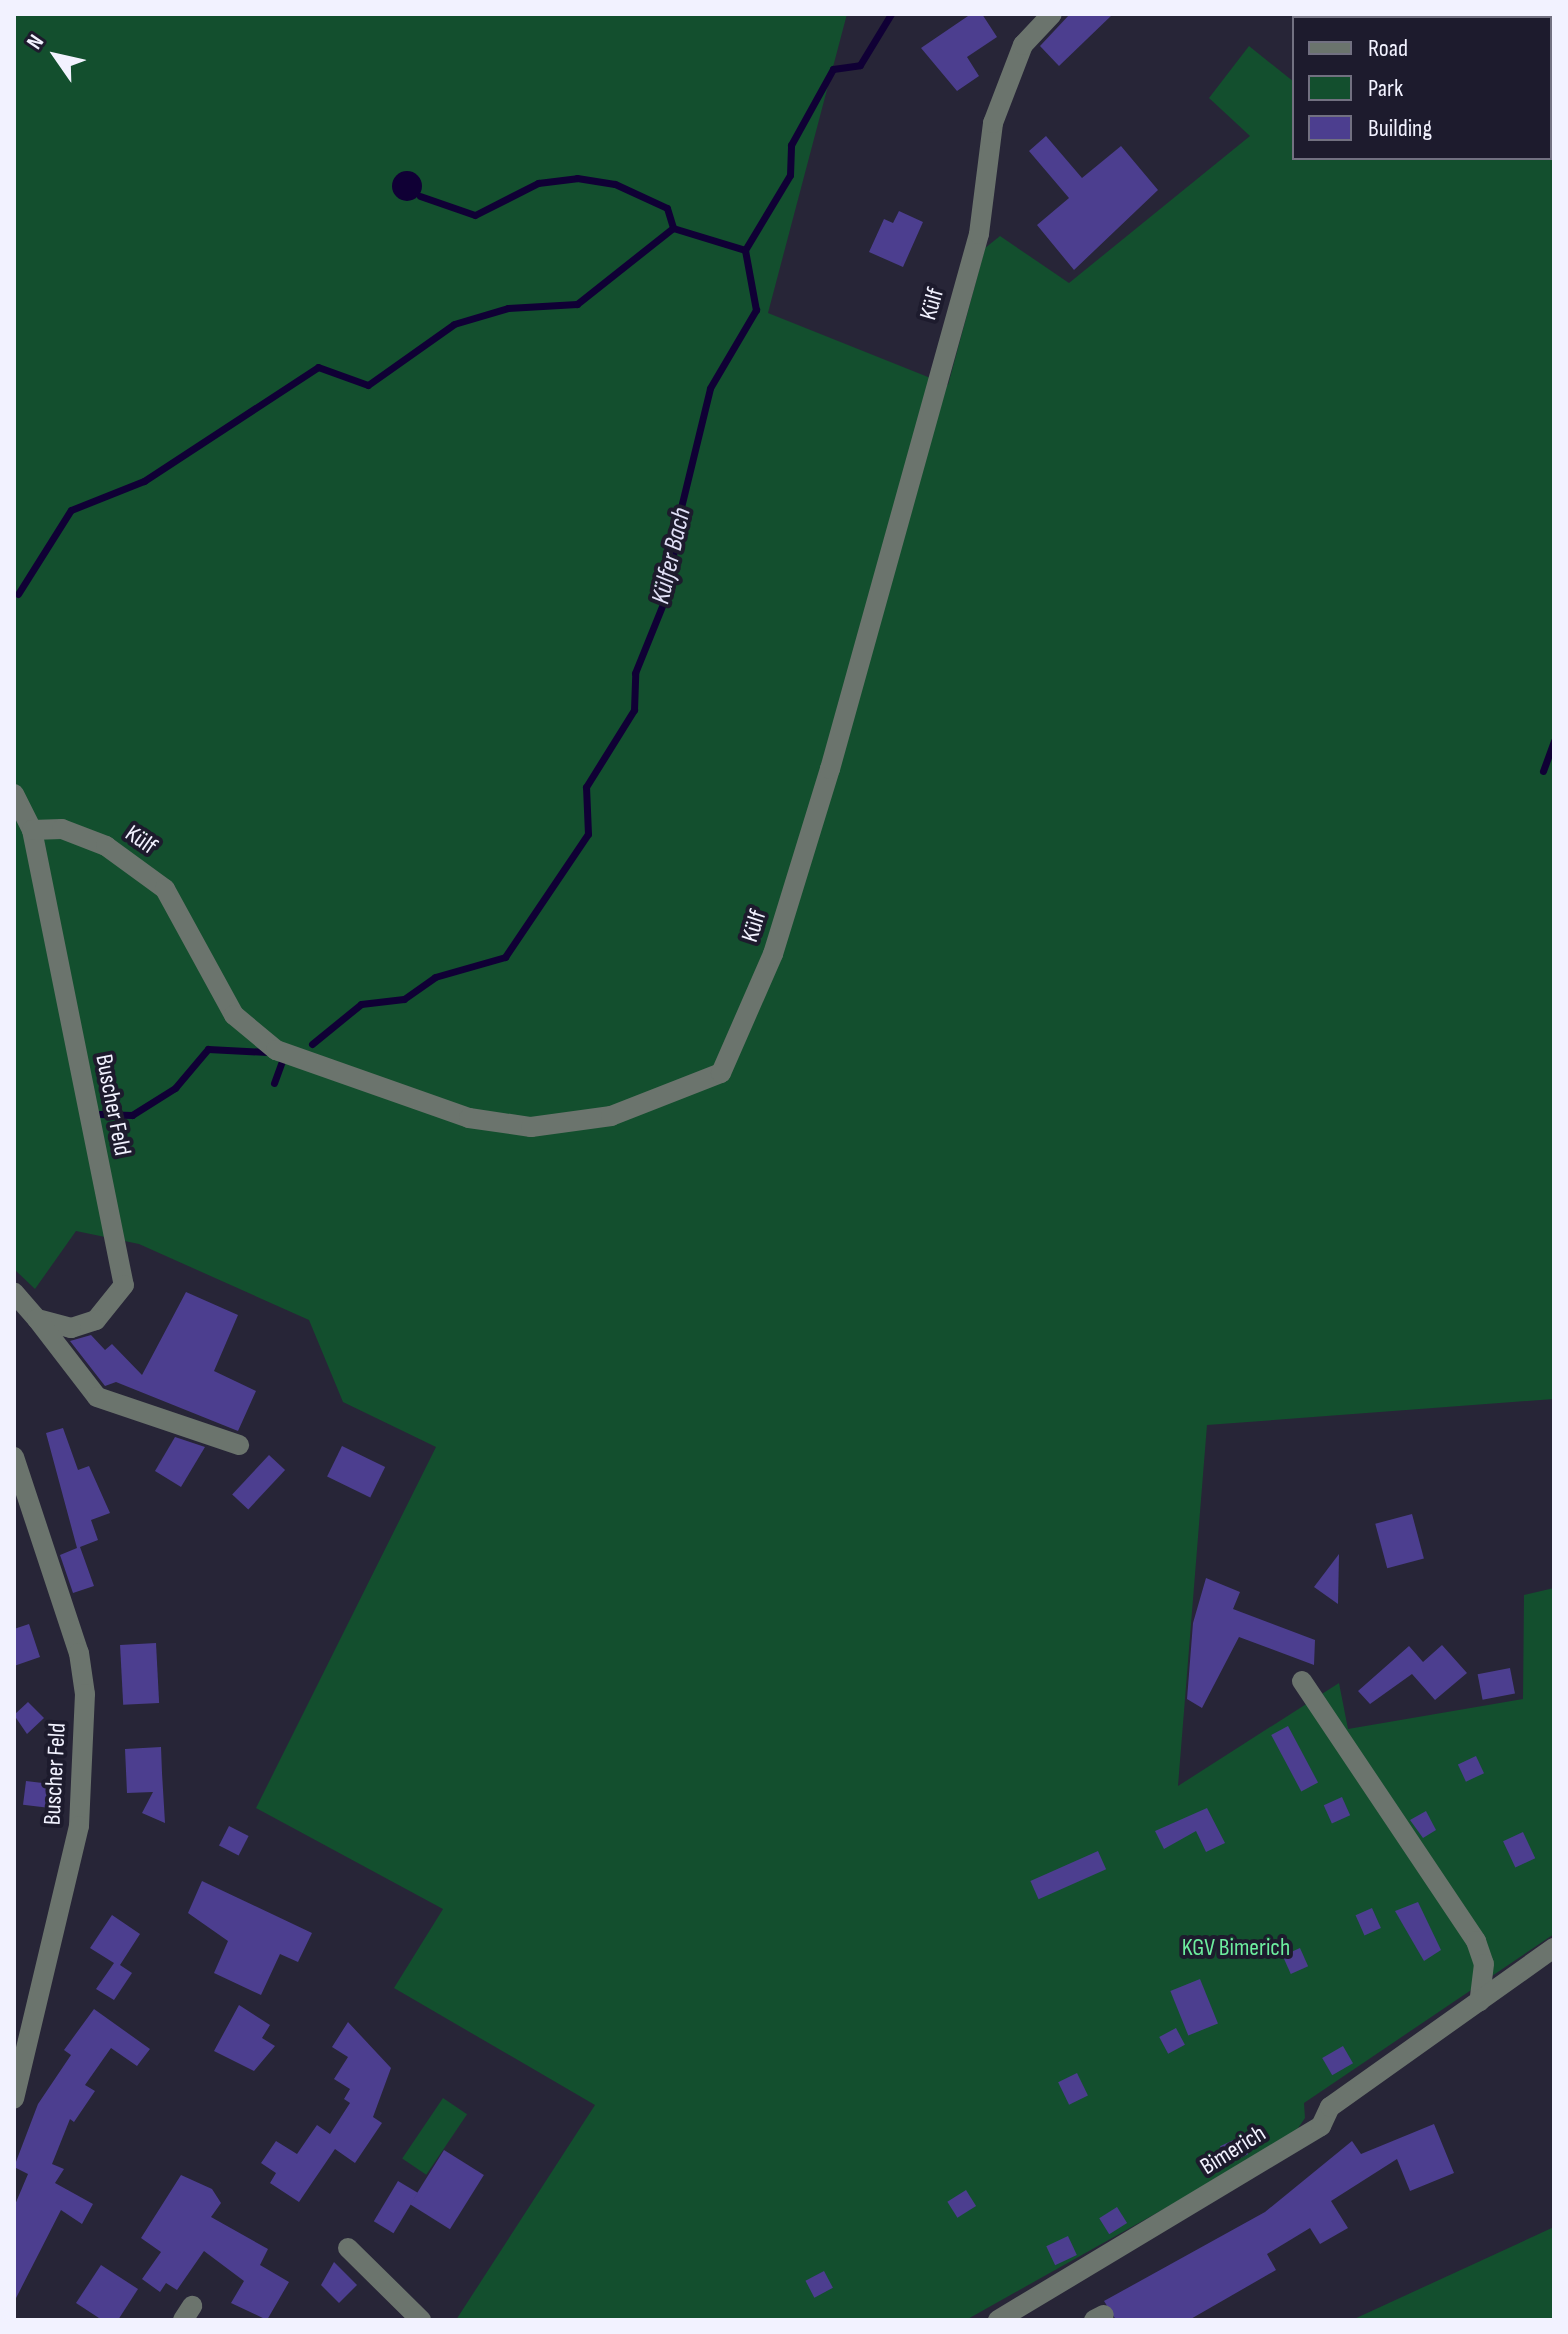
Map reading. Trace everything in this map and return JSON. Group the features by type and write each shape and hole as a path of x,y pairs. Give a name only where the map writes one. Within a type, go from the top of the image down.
{"street":[{"name":"Külf","path":"32,830 62,829 106,846 165,889 234,1015 276,1050 469,1118 531,1127 611,1116 721,1073 757,998 830,769 979,234 993,123 1023,45 1052,14"},
{"path":"14,794 32,830"},
{"name":"Buscher Feld","path":"32,830 124,1285 96,1320 71,1328 37,1319"},
{"path":"14,1293 97,1397 239,1445"},
{"name":"Buscher Feld","path":"14,1457 79,1653 85,1694 79,1826 14,2098"},
{"path":"1302,1681 1476,1941 1484,1964 1479,2002"},
{"name":"Bimerich","path":"998,2320 1321,2126 1330,2107 1554,1948"},
{"path":"348,2248 421,2320"}],"green space":[{"name":"KGV Bimerich","path":"14,14 847,14 768,313 948,385 985,248 1000,236 1069,283 1250,136 1209,98 1249,46 1292,80 1292,160 1552,160 1552,16 1456,16 1554,14 1554,1399 1207,1425 1178,1786 1339,1683 1348,1729 1523,1699 1524,1595 1554,1588 1554,1934 1304,2103 1305,2118 1292,2137 966,2320 456,2320 595,2105 394,1988 443,1909 256,1808 436,1447 343,1402 309,1320 139,1244 76,1231 35,1289 14,1269"},
{"path":"443,2098 467,2114 426,2175 402,2159"},
{"path":"1554,2227 1554,2320 1352,2320"}],"shaded area":[{"path":"407,171 417,176 422,186 417,196 407,201 397,196 392,186 397,176"}],"building":[{"path":"971,14 982,14 997,37 967,57 979,76 957,91 921,48"},
{"path":"1070,14 1113,14 1059,66 1040,46"},
{"path":"1046,136 1082,178 1121,146 1158,190 1074,270 1037,225 1069,198 1029,151"},
{"path":"899,211 923,222 903,267 869,252 884,219 893,223"},
{"path":"186,1292 238,1315 214,1371 256,1391 238,1431 116,1382 105,1386 70,1341 91,1335 105,1350 112,1344 142,1375"},
{"path":"63,1428 78,1470 89,1466 110,1513 91,1520 98,1540 80,1547 94,1586 73,1593 60,1555 77,1548 46,1433"},
{"path":"175,1437 205,1447 181,1487 155,1471"},
{"path":"342,1446 385,1467 370,1498 327,1477"},
{"path":"269,1455 285,1470 248,1509 232,1494"},
{"path":"1412,1514 1424,1558 1387,1568 1375,1524"},
{"path":"1339,1554 1338,1604 1314,1587"},
{"path":"1206,1578 1240,1592 1233,1609 1315,1640 1314,1665 1239,1637 1202,1708 1187,1699 1193,1623"},
{"path":"29,1624 40,1657 14,1666 14,1629"},
{"path":"156,1643 159,1703 123,1705 120,1645"},
{"path":"1442,1645 1467,1673 1435,1700 1412,1674 1370,1704 1358,1691 1409,1646 1423,1662"},
{"path":"1510,1668 1515,1694 1483,1700 1478,1674"},
{"path":"28,1702 44,1718 27,1734 14,1715"},
{"path":"1288,1726 1318,1783 1301,1791 1271,1735"},
{"path":"161,1747 165,1823 142,1813 153,1792 127,1793 125,1749"},
{"path":"1476,1756 1484,1773 1466,1782 1458,1764"},
{"path":"26,1781 49,1784 46,1808 23,1805"},
{"path":"1342,1797 1350,1815 1332,1823 1324,1805"},
{"path":"1207,1808 1225,1843 1206,1852 1196,1831 1164,1849 1155,1831"},
{"path":"1426,1811 1436,1830 1423,1838 1410,1820"},
{"path":"229,1826 249,1836 239,1856 219,1846"},
{"path":"1523,1832 1535,1858 1515,1868 1503,1841"},
{"path":"1098,1851 1106,1869 1039,1899 1030,1881"},
{"path":"202,1881 312,1933 298,1962 280,1954 261,1995 214,1973 228,1941 188,1913"},
{"path":"1418,1902 1441,1950 1424,1961 1395,1911"},
{"path":"1372,1908 1381,1928 1365,1935 1356,1915"},
{"path":"112,1915 140,1934 120,1965 132,1973 114,2000 96,1989 114,1963 90,1948"},
{"path":"1300,1948 1308,1966 1291,1974 1283,1956"},
{"path":"1200,1979 1218,2024 1188,2035 1170,1991"},
{"path":"239,2005 270,2025 262,2038 275,2046 254,2071 214,2051"},
{"path":"94,2009 150,2049 137,2066 111,2048 85,2085 95,2091 74,2122 70,2119 52,2164 64,2169 55,2183 93,2204 82,2224 61,2210 14,2302 14,2207 28,2174 14,2167 38,2104 71,2055 64,2050"},
{"path":"348,2022 391,2068 373,2117 382,2123 355,2163 335,2149 299,2202 270,2183 276,2173 261,2163 276,2141 297,2154 317,2125 330,2134 350,2103 344,2099 350,2089 334,2079 348,2057 332,2047"},
{"path":"1176,2028 1185,2045 1168,2054 1159,2037"},
{"path":"1343,2046 1353,2063 1332,2075 1322,2058"},
{"path":"1077,2073 1088,2095 1069,2105 1058,2082"},
{"path":"1434,2124 1454,2173 1410,2191 1397,2159 1331,2201 1348,2228 1320,2244 1310,2228 1267,2254 1276,2270 1189,2320 1116,2320 1104,2301 1265,2212 1352,2141 1361,2154"},
{"path":"1240,2137 1248,2154 1228,2164 1220,2146"},
{"path":"444,2150 484,2175 450,2229 410,2204"},
{"path":"181,2175 212,2189 221,2203 211,2217 268,2249 260,2265 289,2282 267,2320 231,2303 244,2281 204,2251 177,2290 166,2283 160,2292 142,2279 161,2252 141,2238"},
{"path":"398,2181 418,2193 394,2233 374,2221"},
{"path":"966,2190 976,2206 957,2218 947,2202"},
{"path":"1117,2207 1127,2223 1109,2234 1099,2218"},
{"path":"1068,2236 1077,2255 1055,2265 1046,2246"},
{"path":"334,2262 357,2285 339,2303 321,2285"},
{"path":"101,2265 138,2289 118,2320 102,2320 76,2303"},
{"path":"824,2271 833,2288 814,2298 805,2281"}],"waterway":[{"name":"Külfer Bach","path":"312,1044 361,1004 404,999 435,977 505,957 588,834 586,787 634,710 635,673 671,584 675,532 710,388 756,310 745,250 790,175 791,145 833,69 860,65 891,14"},
{"path":"420,196 475,215 538,183 577,178 615,184 667,208 673,228"},
{"path":"18,594 71,510 144,481 318,367 368,385 454,324 508,308 577,304 673,228 745,250"},
{"path":"1543,771 1554,741"},
{"name":"Külfer Bach","path":"100,1114 132,1115 175,1088 208,1049 268,1052"},
{"name":"Külfer Bach","path":"274,1083 283,1058"}]}
